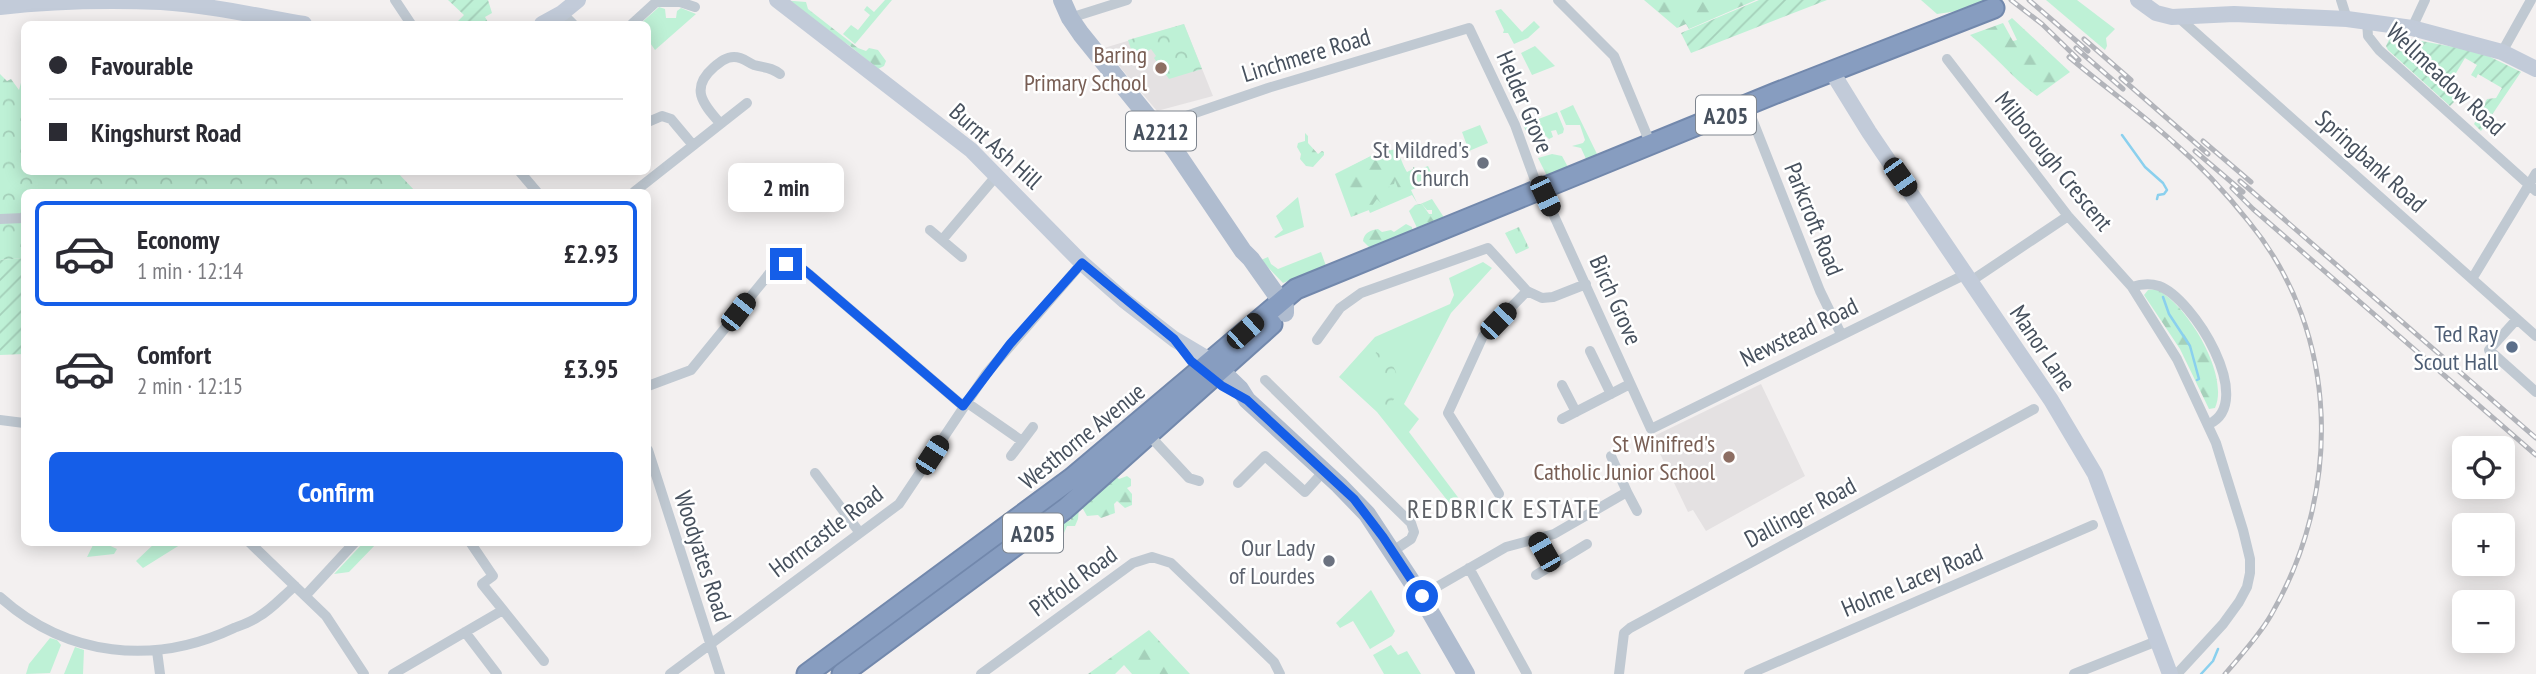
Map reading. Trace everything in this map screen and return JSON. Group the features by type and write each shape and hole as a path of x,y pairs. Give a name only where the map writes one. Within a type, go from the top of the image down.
{"highway":[{"name":"A205","path":"1280,309 1296,289 1542,190 1647,136 1750,113 1832,72 1994,8"},
{"name":"A205","path":"1280,309 1343,271"},
{"name":"Westhorne Avenue","path":"807,674 1072,478 1212,369 1280,309"},
{"name":"Westhorne Avenue","path":"842,674 1065,509 1148,434 1212,369"}],"main road":[{"name":"A2212","path":"1062,0 1070,18 1157,125 1263,276 1280,309"},
{"name":"A2212","path":"1247,255 1280,309"},
{"path":"1263,276 1282,288 1296,289"},
{"name":"Burnt Ash Hill","path":"1212,369 1354,499 1422,596 1466,674"}],"street":[{"path":"0,7 111,0 162,2 287,21"},
{"path":"395,0 409,21"},
{"path":"568,19 578,0"},
{"name":"Burnt Ash Hill","path":"777,0 971,150 1082,263 1212,369"},
{"path":"1070,18 1127,0"},
{"path":"1558,0 1614,56 1647,136"},
{"path":"2138,0 2156,13 2178,17 2234,14 2347,19 2412,28 2501,52 2536,69"},
{"path":"2341,0 2347,19"},
{"path":"2412,28 2426,0"},
{"path":"2501,52 2531,0"},
{"path":"635,21 656,2 680,2 695,7"},
{"name":"Springbank Road","path":"2178,17 2536,336"},
{"name":"Wellmeadow Road","path":"2367,22 2368,36 2379,50 2532,188"},
{"name":"Linchmere Road","path":"1157,125 1268,88 1469,28"},
{"name":"Helder Grove","path":"1469,28 1516,125 1532,167 1531,171 1542,190"},
{"path":"720,123 702,99 700,90 701,82 714,67 727,58 738,57 771,68 780,74"},
{"name":"Milborough Crescent","path":"1947,59 2068,216 2132,288 2177,359 2210,424 2243,530 2250,559 2250,573 2239,602 2223,624 2177,674"},
{"name":"Manor Lane","path":"1832,72 1869,132 2051,400 2095,474 2170,674"},
{"path":"638,189 747,103"},
{"name":"Parkcroft Road","path":"1750,113 1821,292 1841,334"},
{"path":"651,121 662,116 671,119 692,145"},
{"path":"2472,279 2532,188 2536,173"},
{"path":"942,240 997,175"},
{"name":"Birch Grove","path":"1542,190 1651,429"},
{"name":"Newstead Road","path":"1651,429 1841,334 1968,277 2068,216"},
{"path":"0,219 21,218"},
{"path":"930,230 962,257"},
{"path":"1317,340 1340,308 1361,292 1488,248 1527,290 1542,298 1553,297 1586,284"},
{"path":"651,385 691,370 774,269 781,264 790,263 798,265 964,404 1022,441"},
{"name":"Horncastle Road","path":"670,674 899,504 964,404 1010,344 1082,263"},
{"path":"2132,288 2143,284 2158,286 2171,293 2208,337 2221,368 2227,393 2224,410 2218,421 2210,424"},
{"path":"1499,494 1448,413 1483,337 1527,290"},
{"path":"2517,319 2489,350 2536,391"},
{"path":"1590,351 1611,394"},
{"path":"1265,380 1411,523 1414,532 1411,539 1393,551"},
{"path":"1562,419 1630,384"},
{"path":"1562,385 1576,412"},
{"name":"Dallinger Road","path":"1619,674 1624,633 1630,628 2034,409"},
{"path":"0,420 21,423"},
{"path":"1012,456 1033,427"},
{"path":"1148,434 1189,478 1199,481"},
{"path":"1238,483 1265,456 1305,492 1324,471"},
{"path":"1611,456 1637,511"},
{"name":"Woodyates Road","path":"651,460 720,674"},
{"path":"815,472 860,533"},
{"path":"1422,596 1506,547 1554,534 1627,492"},
{"name":"Holme Lacey Road","path":"1749,674 2093,525"},
{"path":"1536,539 1552,565"},
{"path":"1536,575 1587,544"},
{"path":"253,546 306,594 341,635 364,674"},
{"path":"306,594 351,546"},
{"path":"473,546 494,576 482,583 544,661"},
{"name":"Pitfold Road","path":"981,674 1133,563 1152,557 1171,563 1274,662 1280,674"},
{"path":"1469,568 1527,674"},
{"path":"0,597 27,617 70,638 121,651 157,651 199,644 258,617 295,586"},
{"path":"394,674 503,610"},
{"path":"465,632 497,674"},
{"path":"2074,674 2157,642"},
{"path":"157,651 160,674"}],"shaded area":[{"name":"Baring Primary School","path":"1184,24 1213,96 1157,111 1104,48"},
{"name":"St Winifred's Catholic Junior School","path":"1761,384 1805,476 1706,531 1693,510 1688,512 1652,437"}],"green space":[{"path":"448,0 488,0 492,13 485,17 487,21 458,21 464,15"},
{"path":"781,0 806,2 808,9 858,48 866,51 869,48 878,50 886,61 884,66 878,69 850,46"},
{"path":"885,0 892,0 855,44 843,34 851,25 858,30 870,15 864,10 867,6 874,12"},
{"path":"1644,0 1756,0 1689,29 1686,24 1677,28"},
{"path":"1759,0 1827,0 1691,53 1681,33"},
{"path":"1921,0 1988,0 1965,10 1937,14"},
{"path":"2046,0 2077,0 2115,29 2106,38 2105,50"},
{"path":"659,7 665,9 666,18 676,18 677,11 681,8 696,14 655,50 651,44 651,21 643,21"},
{"path":"1501,9 1522,32 1534,21 1540,27 1528,38 1514,44 1508,33 1503,33 1495,11"},
{"path":"2012,18 2070,72 2037,96 1970,35 2003,23 2013,41 2017,40 2008,21"},
{"path":"1184,24 1202,69 1169,79 1151,49 1141,56 1138,52 1133,55 1128,40"},
{"path":"2395,36 2480,52 2521,72 2481,131 2474,124 2487,99 2496,98 2502,88 2478,74 2476,78 2471,75 2477,65 2465,58 2447,88 2460,96 2450,106 2388,50 2386,46 2390,38"},
{"path":"1535,46 1555,66 1532,75 1521,53"},
{"path":"0,74 7,81 11,79 19,90 21,83 21,99 0,102"},
{"path":"21,95 21,175 400,175 413,189 21,189 21,258 0,260 0,97"},
{"path":"1573,105 1598,157 1587,161 1581,148 1572,146 1585,140 1580,125 1566,125 1560,111"},
{"path":"1557,112 1563,133 1558,135 1556,130 1551,131 1553,137 1549,139 1544,134 1529,137 1523,125"},
{"path":"1188,120 1193,130 1184,133 1192,146 1185,149 1182,142 1168,132 1173,124"},
{"path":"1480,125 1488,143 1469,151 1462,132"},
{"path":"1305,133 1308,143 1318,154 1324,152 1313,167 1306,166 1300,159 1301,154 1297,147 1298,143 1305,141"},
{"path":"1395,149 1407,174 1428,166 1435,180 1411,190 1417,203 1412,195 1370,213 1350,167 1371,156"},
{"path":"1390,150 1388,163 1401,162 1407,172 1413,167 1419,170 1420,179 1408,181 1410,185 1407,191 1404,187 1398,188 1395,180 1394,184 1389,185 1390,198 1381,203 1377,199 1369,210 1351,217 1335,174"},
{"path":"1552,154 1562,156 1569,169 1551,177 1547,176 1538,158"},
{"path":"1298,197 1304,227 1274,237 1283,230 1276,216"},
{"path":"1432,199 1445,219 1435,223 1427,214 1432,214 1432,210 1427,210 1422,204 1418,205"},
{"path":"1422,204 1436,224 1419,232 1409,211 1415,205"},
{"path":"1406,224 1412,227 1413,233 1382,245 1377,244 1377,249 1373,251 1363,241 1370,231 1378,229 1382,232 1394,232"},
{"path":"1519,227 1529,248 1516,254 1505,233"},
{"path":"1321,252 1326,266 1283,283 1261,260 1268,257 1271,264 1278,269"},
{"path":"21,258 21,354 0,355 0,260"},
{"path":"1483,262 1492,268 1451,313 1404,404 1419,419 1409,432 1463,504 1455,510 1377,412 1339,377 1375,337 1450,304 1454,295 1449,278"},
{"path":"2156,289 2180,309 2203,342 2216,378 2218,394 2215,408 2209,409 2180,349 2144,295 2148,290"},
{"path":"1376,352 1391,363 1398,378 1396,394 1386,409 1382,404 1390,387 1383,372 1372,365"},
{"path":"1109,476 1119,479 1127,476 1131,479 1131,486 1127,488 1132,494 1132,505 1125,508 1117,501 1114,504 1115,513 1101,518 1098,515 1087,516 1083,509 1079,508 1075,526 1067,526 1064,533 1057,531 1057,526 1071,520 1065,510 1072,504 1079,506 1089,491 1098,489"},
{"path":"92,546 110,546 117,549 114,554 87,557"},
{"path":"152,546 178,546 143,568 136,561"},
{"path":"360,546 374,546 349,572 334,574"},
{"path":"1371,590 1395,631 1392,636 1370,649 1353,621 1340,628 1336,623"},
{"path":"1149,630 1190,674 1132,674 1124,665 1115,674 1088,674"},
{"path":"50,638 61,645 50,673 26,674 29,664"},
{"path":"1391,645 1398,655 1407,651 1421,674 1384,674 1373,655"},
{"path":"75,647 84,650 83,674 64,674"}],"waterway":[{"path":"2122,135 2145,167 2167,190 2158,195 2157,199"},
{"path":"2163,297 2169,314 2190,346 2199,379 2197,380"},
{"path":"2201,674 2213,661 2218,649"}],"railway":[{"path":"2011,0 2042,24 2079,60"},
{"path":"2029,0 2088,51"},
{"path":"2084,39 2131,80"},
{"path":"2076,48 2123,89"},
{"path":"2069,57 2182,150 2249,222 2279,266 2301,314 2315,363 2321,415 2319,467 2310,518 2294,568 2271,615 2225,674"},
{"path":"2121,78 2208,154"},
{"path":"2203,141 2251,182"},
{"path":"2195,151 2243,192"},
{"path":"2240,181 2536,438"},
{"path":"2232,188 2536,455"}],"place":[{"name":"Baring Primary School","path":"1161,68"},
{"name":"St Mildred's Church","path":"1483,163"},
{"name":"Ted Ray Scout Hall","path":"2512,347"},
{"name":"St Winifred's Catholic Junior School","path":"1729,457"},
{"name":"Our Lady of Lourdes","path":"1329,561"}],"district":[{"name":"REDBRICK ESTATE","path":"1504,508"}],"route":[{"path":"786,264 798,265 963,406 1010,344 1082,263 1151,323 1174,339 1191,361 1222,386 1247,400 1354,499 1422,596"}]}
